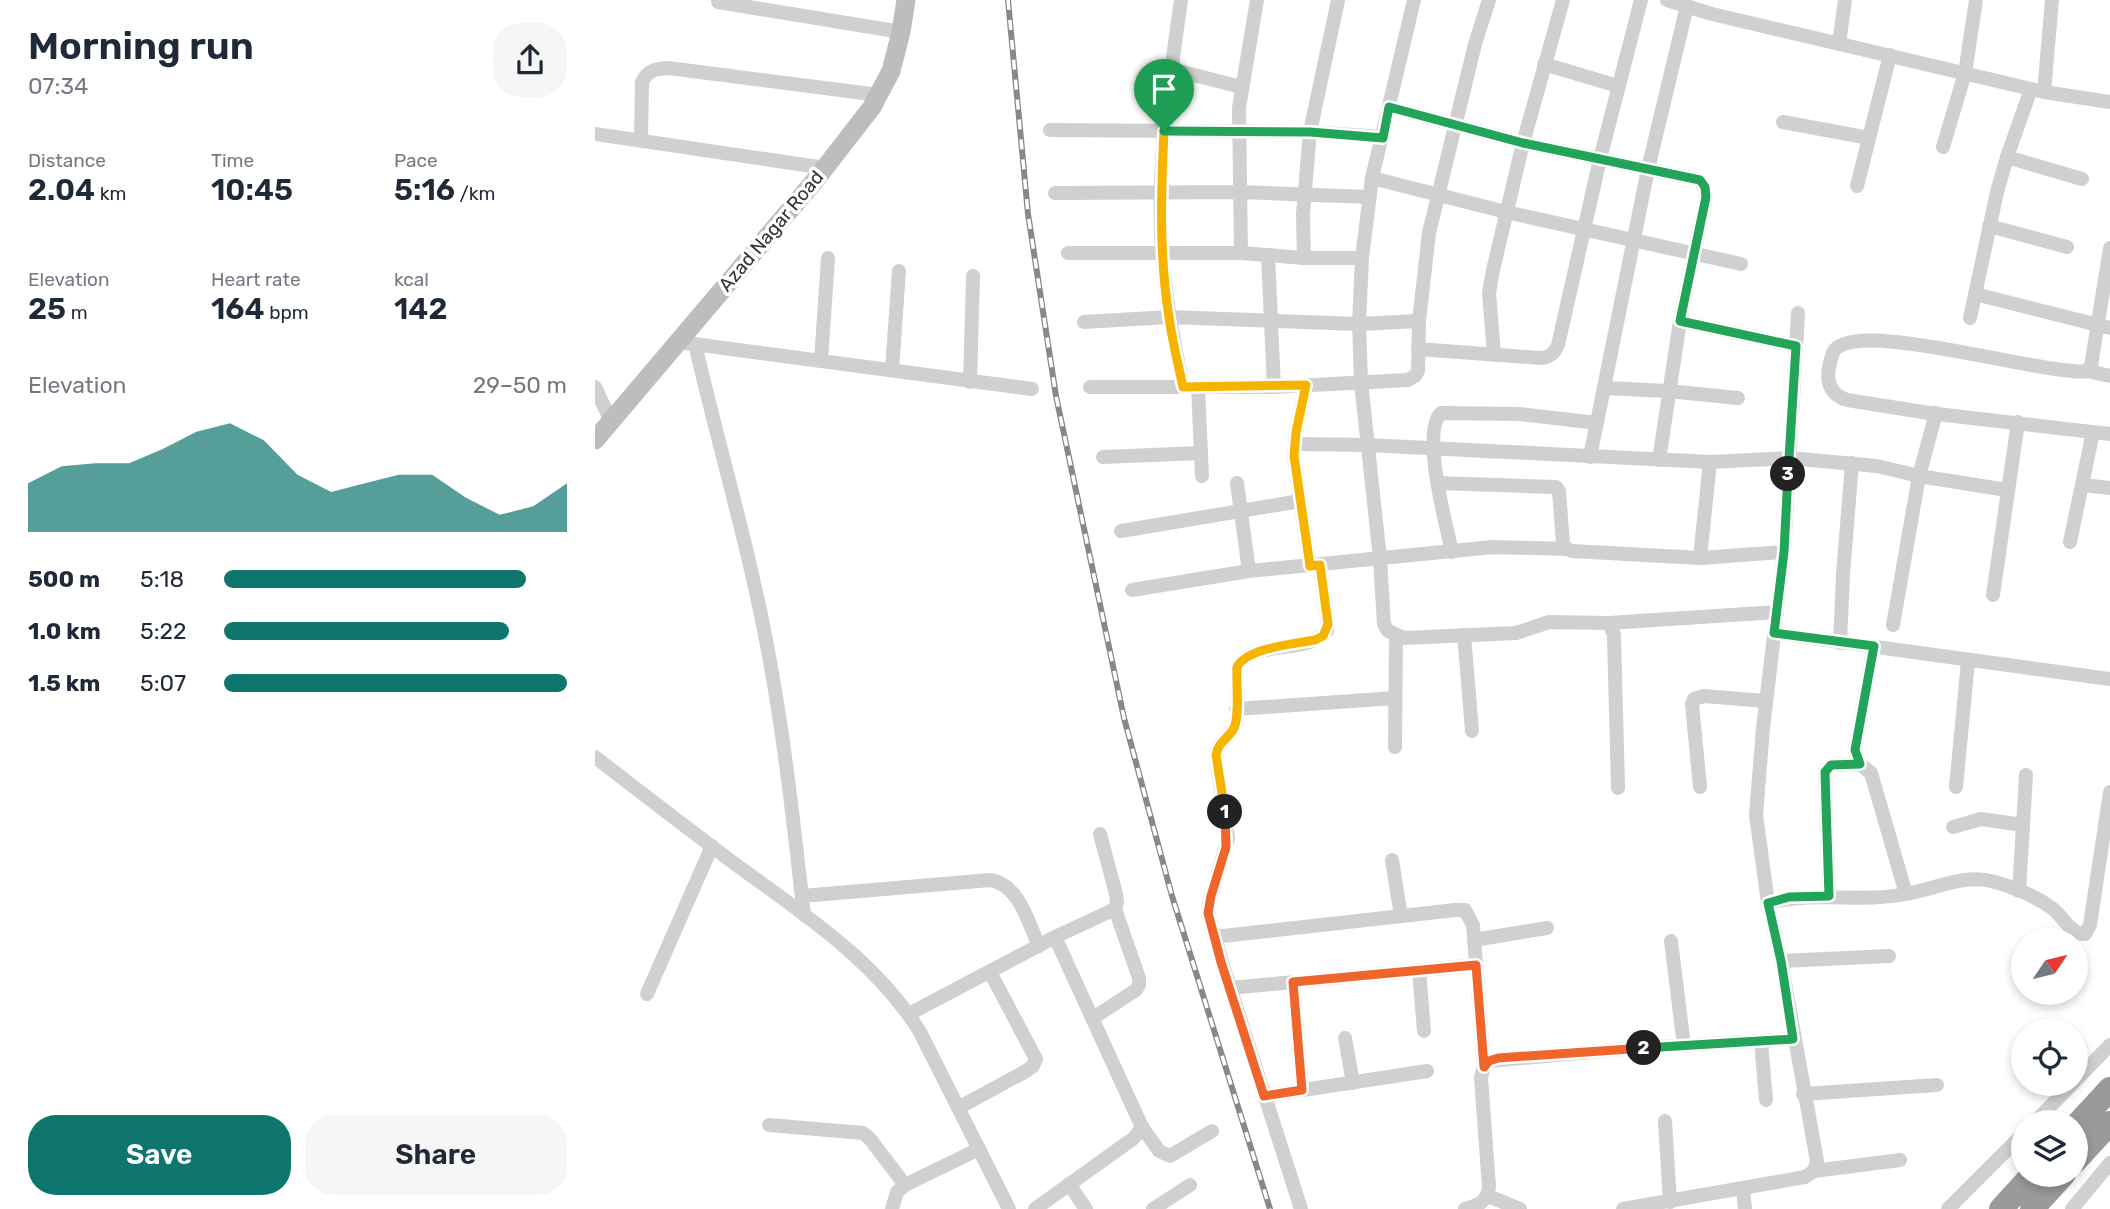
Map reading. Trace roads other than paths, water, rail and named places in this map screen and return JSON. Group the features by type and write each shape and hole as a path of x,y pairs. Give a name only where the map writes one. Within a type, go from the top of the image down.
{"highway":[{"path":"2088,1113 2110,1089"},
{"path":"2088,1147 2110,1123"},
{"path":"2001,1209 2021,1187"},
{"path":"2032,1209 2052,1187"}],"street":[{"name":"Azad Nagar Road","path":"595,440 686,343 872,107 891,71 906,0"},
{"path":"1181,0 1164,131 1162,253 1169,317 1190,387 1202,476"},
{"path":"1241,253 1238,132 1241,87 1257,0"},
{"path":"1304,258 1303,214 1310,132 1338,0"},
{"path":"1414,0 1372,178 1362,258 1359,324 1361,382 1380,559 1384,624 1388,631 1396,636 1516,633 1549,622 1609,623 1777,612"},
{"path":"1090,387 1274,387 1408,380 1415,376 1418,371 1419,321 1427,246 1455,123 1489,0"},
{"path":"1494,355 1489,293 1523,143 1563,0"},
{"path":"1418,348 1541,358 1549,357 1555,352 1641,0"},
{"path":"1839,44 1845,0"},
{"path":"1943,147 1965,73 1976,0"},
{"path":"1970,318 2007,157 2038,91 2052,0"},
{"path":"717,2 901,32"},
{"path":"1590,457 1635,240 1677,2 2038,91 2110,102"},
{"path":"1857,186 1890,55"},
{"path":"1544,65 1618,86"},
{"path":"641,141 642,82 646,74 656,69 668,68 879,95"},
{"path":"1171,69 1241,87"},
{"path":"1389,107 1523,143 1700,180 1705,187 1706,197 1680,321 1659,460"},
{"path":"1783,122 1869,138"},
{"path":"1051,130 1310,132 1383,138"},
{"path":"595,134 825,168"},
{"path":"2007,157 2082,179"},
{"path":"1372,178 1506,212 1741,264"},
{"path":"1055,192 1241,192 1369,197"},
{"path":"1989,226 2067,247"},
{"path":"2087,371 2104,327 2110,248"},
{"path":"1068,253 1241,253 1304,258 1362,258"},
{"path":"1268,255 1274,387"},
{"path":"821,361 828,258"},
{"path":"892,370 899,271"},
{"path":"970,382 973,276"},
{"path":"1975,294 2104,327"},
{"path":"1798,313 1784,552 1766,701 1756,815 1768,903 1817,1161 1814,1171"},
{"path":"1084,322 1169,317 1359,324 1419,321"},
{"path":"1680,321 1796,346"},
{"path":"2110,376 2029,365 1922,344 1857,340 1842,343 1837,347 1827,381 1839,398 1936,413 2110,433"},
{"path":"804,915 791,792 769,656 743,532 686,343 1032,389"},
{"path":"1301,1209 1214,937 1209,904 1228,838 1216,755 1220,743 1234,729 1237,667 1241,660 1255,653 1315,640 1327,631 1328,624 1300,501 1294,456 1306,385"},
{"path":"595,387 611,421"},
{"path":"1604,388 1738,398"},
{"path":"1451,552 1432,449 1434,423 1441,413 1519,414 1597,423"},
{"path":"1893,625 1919,476 1936,413"},
{"path":"1993,596 2018,422"},
{"path":"2070,541 2093,432"},
{"path":"1295,444 1367,444 1710,462 1789,458 1852,463 2007,490"},
{"path":"1103,457 1201,453"},
{"path":"1700,558 1710,462"},
{"path":"1840,643 1852,463"},
{"path":"1237,483 1249,571"},
{"path":"1438,483 1556,487 1559,491 1562,536 1567,549"},
{"path":"2082,485 2110,488"},
{"path":"1121,531 1300,501"},
{"path":"1132,590 1249,571 1511,546 1567,549 1586,553 1700,558 1784,552"},
{"path":"1609,623 1614,635 1618,788"},
{"path":"1774,633 2110,678"},
{"path":"1464,635 1472,731"},
{"path":"1395,747 1396,636"},
{"path":"1874,646 1855,750 1860,764 1871,773 1906,894"},
{"path":"1956,787 1968,661"},
{"path":"1700,787 1692,704 1694,699 1704,696 1766,701"},
{"path":"1236,709 1395,698"},
{"path":"595,757 804,915 889,988 909,1014 1009,1209"},
{"path":"1829,896 1825,772 1831,765 1860,764"},
{"path":"2019,891 2026,775"},
{"path":"1768,903 1789,897 1882,897 1967,879 1992,881 2019,891 2053,909 2074,931 2080,935 2085,934 2090,925 2110,792"},
{"path":"1953,827 1982,819 2023,825"},
{"path":"1094,1018 1136,990 1139,985 1139,978 1115,909 1116,894 1100,834"},
{"path":"647,994 712,846"},
{"path":"1392,860 1401,916"},
{"path":"802,896 999,881 1009,886 1016,897 1039,946"},
{"path":"909,1014 1055,937 1115,909"},
{"path":"1214,937 1455,909 1465,911 1473,925 1484,1067 1481,1077 1489,1187 1482,1203 1465,1209"},
{"path":"1474,940 1546,928"},
{"path":"1055,937 1142,1127 1159,1152 1170,1156 1212,1132"},
{"path":"1671,941 1684,1046"},
{"path":"1781,961 1889,956"},
{"path":"1230,988 1476,965"},
{"path":"1419,970 1424,1031"},
{"path":"958,1108 1026,1071 1033,1066 1036,1059 990,972"},
{"path":"1293,982 1302,1090"},
{"path":"1345,1038 1353,1083"},
{"path":"1484,1067 1489,1061 1498,1058 1793,1039"},
{"path":"1761,1041 1766,1100"},
{"path":"2088,1068 2110,1045"},
{"path":"1264,1096 1427,1072"},
{"path":"1803,1094 1937,1085"},
{"path":"2047,1110 2060,1096"},
{"path":"1665,1121 1670,1202"},
{"path":"769,1125 863,1133 905,1185"},
{"path":"1035,1209 1135,1138 1142,1127"},
{"path":"1948,1209 2011,1146"},
{"path":"892,1209 897,1192 905,1185 979,1149"},
{"path":"1623,1209 1644,1208 1805,1177 1814,1171 1900,1160"},
{"path":"2072,1209 2110,1163"},
{"path":"1069,1184 1086,1209"},
{"path":"1153,1209 1190,1185"},
{"path":"1743,1189 1745,1209"},
{"path":"1487,1196 1520,1209"}],"railway":[{"path":"1008,0 1028,214 1056,396 1124,718 1172,896 1270,1209"}]}
